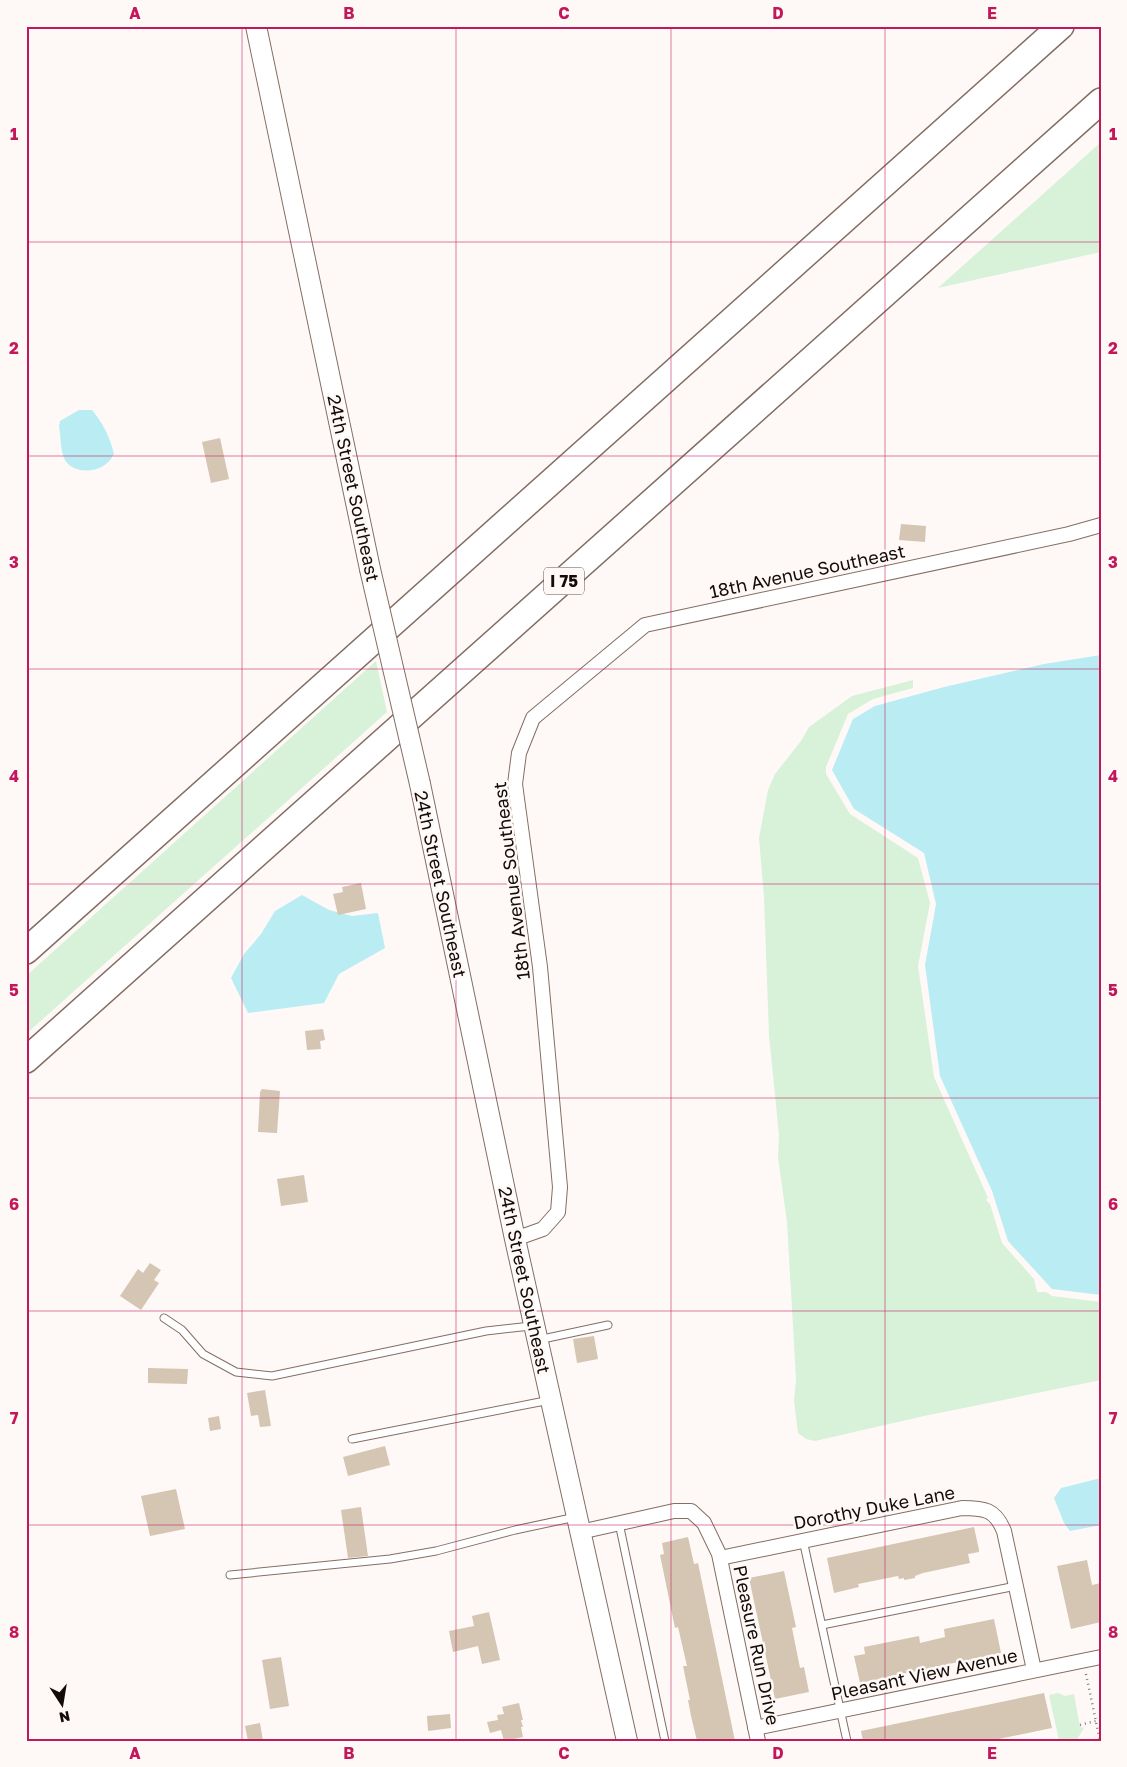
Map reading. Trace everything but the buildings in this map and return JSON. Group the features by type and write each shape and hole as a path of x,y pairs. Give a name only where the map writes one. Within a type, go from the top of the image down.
{"highway":[{"path":"26,951 1061,26"},
{"name":"I 75","path":"26,1060 1101,101"}],"street":[{"name":"24th Street Southeast","path":"256,26 370,569 420,784 515,1239 627,1741"},
{"name":"18th Avenue Southeast","path":"515,1239 543,1230 558,1212 560,1187 540,967 515,784 519,753 533,718 645,625 1101,526"},
{"name":"Dorothy Duke Lane","path":"720,1558 962,1508 985,1509 993,1513 1004,1531 1034,1670"},
{"name":"Pleasure Run Drive","path":"578,1525 619,1523 674,1510 691,1511 704,1523 720,1558 757,1735"},
{"name":"Pleasant View Avenue","path":"757,1735 841,1710 1101,1657"}],"lane":[{"path":"164,1318 182,1330 204,1354 236,1372 272,1376 486,1331 536,1333 608,1325"},
{"path":"352,1439 551,1400"},
{"path":"619,1523 665,1741"},
{"path":"230,1576 390,1559 436,1551 515,1530 578,1525"},
{"path":"804,1540 847,1741"},
{"path":"822,1625 1016,1586"}],"path":[{"path":"1083,1660 1100,1741"},
{"path":"1080,1725 1096,1722"}],"green space":[{"path":"1101,142 1101,252 938,288"},
{"path":"376,661 387,712 26,1034 26,976"},
{"path":"913,680 913,688 873,699 848,714 826,767 826,774 850,814 918,858 930,903 918,966 934,1077 988,1198 986,1200 990,1204 1002,1243 1034,1279 1037,1292 1046,1292 1052,1296 1101,1302 1101,1380 924,1416 815,1441 806,1439 798,1433 794,1401 796,1379 787,1222 778,1157 779,1135 769,1035 764,897 759,838 768,790 775,774 801,741 809,727 852,696"},
{"path":"1058,1693 1065,1696 1074,1694 1080,1727 1084,1728 1076,1741 1059,1741 1049,1695"}],"water":[{"path":"79,410 92,410 100,420 106,430 114,454 108,462 97,469 79,470 69,465 63,456 60,421"},
{"path":"1101,655 1101,1295 1052,1289 1008,1241 992,1191 940,1076 925,965 936,904 924,853 854,809 832,770 853,719 875,706 944,687 1044,664"},
{"path":"302,895 329,910 352,916 378,913 385,948 339,974 324,1003 248,1013 231,978 244,954 261,934 275,911"},
{"path":"1101,1478 1101,1525 1070,1531 1064,1523 1054,1498 1061,1488"}]}
